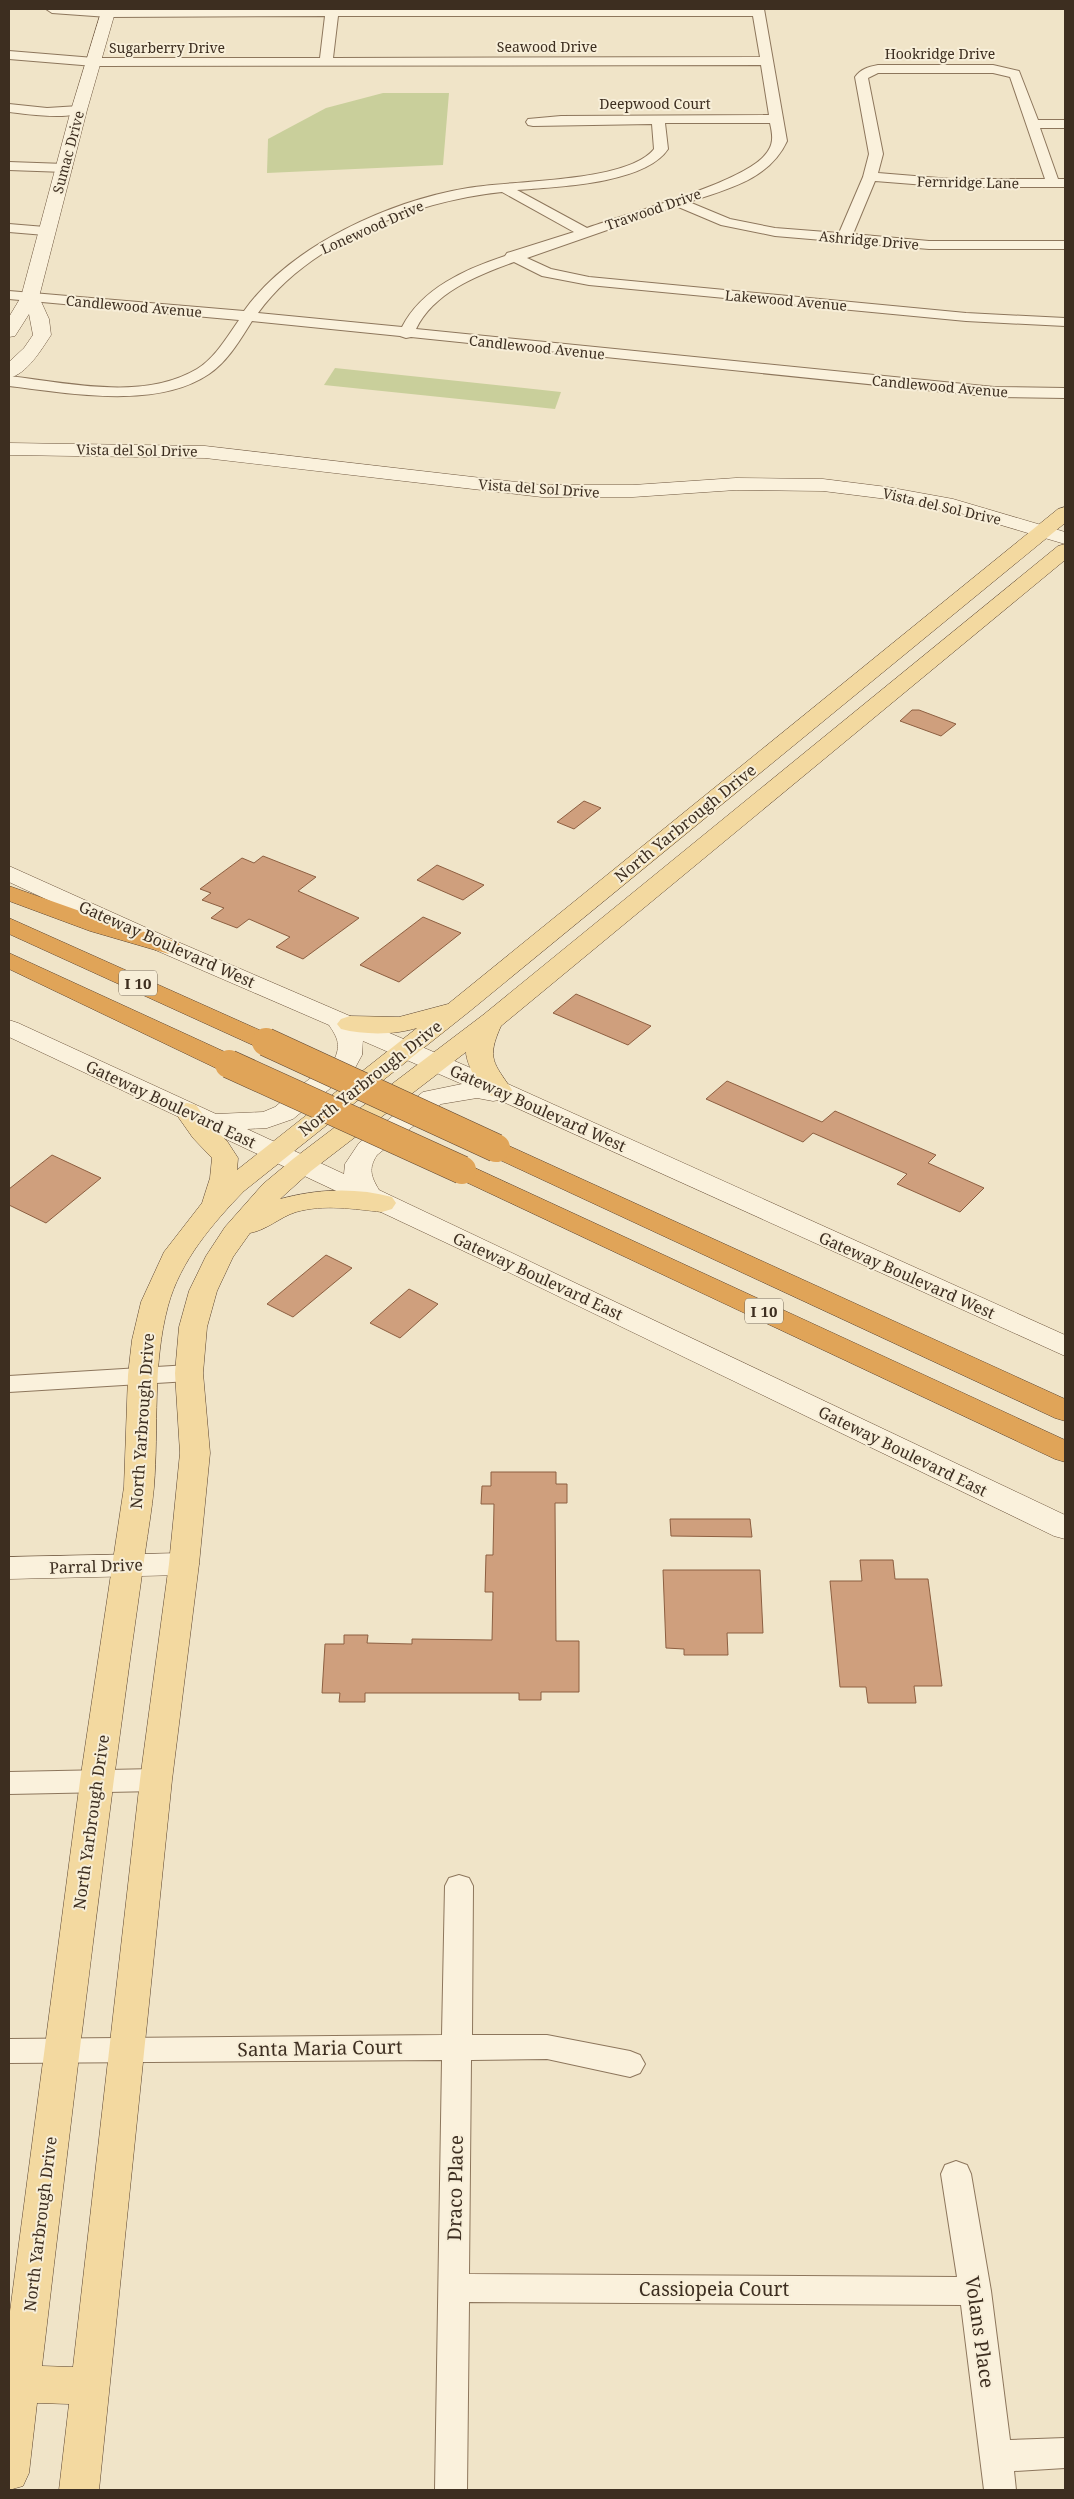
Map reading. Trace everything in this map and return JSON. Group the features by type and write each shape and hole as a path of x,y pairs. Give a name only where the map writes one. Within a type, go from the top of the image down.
{"highway":[{"path":"9,893 99,926 169,947"},
{"name":"I 10","path":"9,925 1065,1412"},
{"name":"I 10","path":"9,960 1065,1452"}],"main road":[{"name":"Sumac Drive","path":"9,332 30,297 45,231 65,168 79,110 109,11"},
{"path":"9,372 30,352 42,335 40,319 30,297"},
{"name":"Vista del Sol Drive","path":"9,449 206,452 412,475 500,488 551,492 625,492 736,484 823,485 928,500 984,513 1065,538"},
{"name":"North Yarbrough Drive","path":"9,2474 96,1781 139,1487 142,1376 146,1340 155,1302 178,1252 214,1207 276,1152 461,1006 1065,512"},
{"name":"North Yarbrough Drive","path":"79,2490 156,1780 184,1564 194,1453 189,1373 193,1327 203,1291 220,1256 235,1234 273,1190 302,1165 490,1020 1065,550"},
{"path":"733,784 766,796"},
{"name":"Gateway Boulevard West","path":"9,873 169,947 407,1049 1065,1346"},
{"path":"214,1207 223,1178 225,1158 218,1147 202,1132 199,1116 267,1120 284,1112 346,1062 352,1052 352,1040 343,1021 401,1025 461,1006"},
{"path":"490,1020 478,1047 478,1055 483,1070 504,1093"},
{"name":"Gateway Boulevard East","path":"9,1028 276,1152 1065,1528"},
{"path":"375,1199 357,1174 358,1164 368,1149 432,1098 450,1092 477,1090 504,1093"},
{"path":"235,1234 284,1207 307,1201 375,1199"},
{"name":"Parral Drive","path":"9,1568 184,1564"},
{"path":"21,2384 91,2386"}],"street":[{"path":"52,9 332,13 759,10"},
{"name":"Trawood Drive","path":"406,334 413,320 437,294 477,270 512,256 678,202 752,174 768,162 775,154 780,141 759,10"},
{"path":"326,62 332,13"},
{"name":"Sugarberry Drive","path":"9,55 94,62 326,62"},
{"name":"Seawood Drive","path":"326,62 767,61"},
{"name":"Hookridge Drive","path":"844,238 870,177 876,154 861,77 868,71 878,69 993,69 1016,75 1033,124 1059,183"},
{"path":"9,108 47,112 79,110"},
{"name":"Deepwood Court","path":"533,122 561,120 777,120"},
{"name":"Lonewood Drive","path":"9,381 108,390 162,386 201,372 213,364 248,316 280,278 320,249 346,235 430,201 478,190 584,181 651,160 661,149 658,120"},
{"path":"1033,124 1065,124"},
{"path":"9,166 65,168"},
{"name":"Fernridge Lane","path":"870,177 951,183 1059,183"},
{"path":"506,187 510,192 586,232"},
{"name":"Ashridge Drive","path":"678,202 706,215 742,227 929,245 1065,246"},
{"path":"9,228 45,231"},
{"name":"Lakewood Avenue","path":"512,256 547,273 589,281 966,317 1065,322"},
{"name":"Candlewood Avenue","path":"9,295 248,316 406,334 994,392 1065,393"},
{"path":"9,1384 189,1373"},
{"path":"9,1783 156,1780"},
{"name":"Draco Place","path":"451,2490 459,1886"},
{"name":"Santa Maria Court","path":"9,2052 61,2050 546,2047 630,2064"},
{"name":"Volans Place","path":"956,2174 975,2291 1000,2490"},
{"name":"Cassiopeia Court","path":"454,2288 975,2291"},
{"path":"995,2456 1065,2453"}],"green space":[{"path":"383,93 449,93 443,165 267,173 268,139 326,108"},
{"path":"335,368 561,392 555,409 324,385"}],"building":[{"path":"912,710 919,710 956,724 941,736 900,721"},
{"path":"584,801 601,808 574,829 557,822"},
{"path":"263,856 316,877 298,891 359,918 303,959 276,947 290,937 249,919 237,928 211,918 224,908 202,900 211,893 200,889 242,858 254,863"},
{"path":"437,865 484,885 463,900 417,880"},
{"path":"423,917 461,933 399,982 360,965"},
{"path":"576,994 651,1026 628,1045 553,1013"},
{"path":"727,1081 822,1122 835,1111 936,1155 928,1163 984,1188 960,1212 897,1184 907,1174 813,1133 803,1142 706,1099"},
{"path":"52,1155 101,1178 46,1223 9,1205 9,1189"},
{"path":"326,1255 352,1268 293,1317 267,1304"},
{"path":"409,1289 438,1304 400,1338 370,1323"},
{"path":"491,1472 556,1472 556,1484 567,1484 567,1503 555,1503 556,1641 579,1641 579,1692 541,1692 541,1700 519,1700 519,1693 365,1693 365,1702 339,1702 340,1693 322,1693 325,1644 344,1644 344,1635 368,1635 367,1643 412,1644 412,1639 492,1640 493,1592 485,1592 486,1555 493,1555 494,1504 481,1504 482,1486 491,1486"},
{"path":"670,1519 750,1519 752,1537 671,1536"},
{"path":"860,1560 893,1560 895,1579 928,1579 942,1686 914,1686 916,1703 868,1703 866,1687 840,1687 830,1581 862,1581"},
{"path":"663,1570 760,1570 763,1633 727,1633 728,1655 684,1655 684,1649 666,1648"}]}
